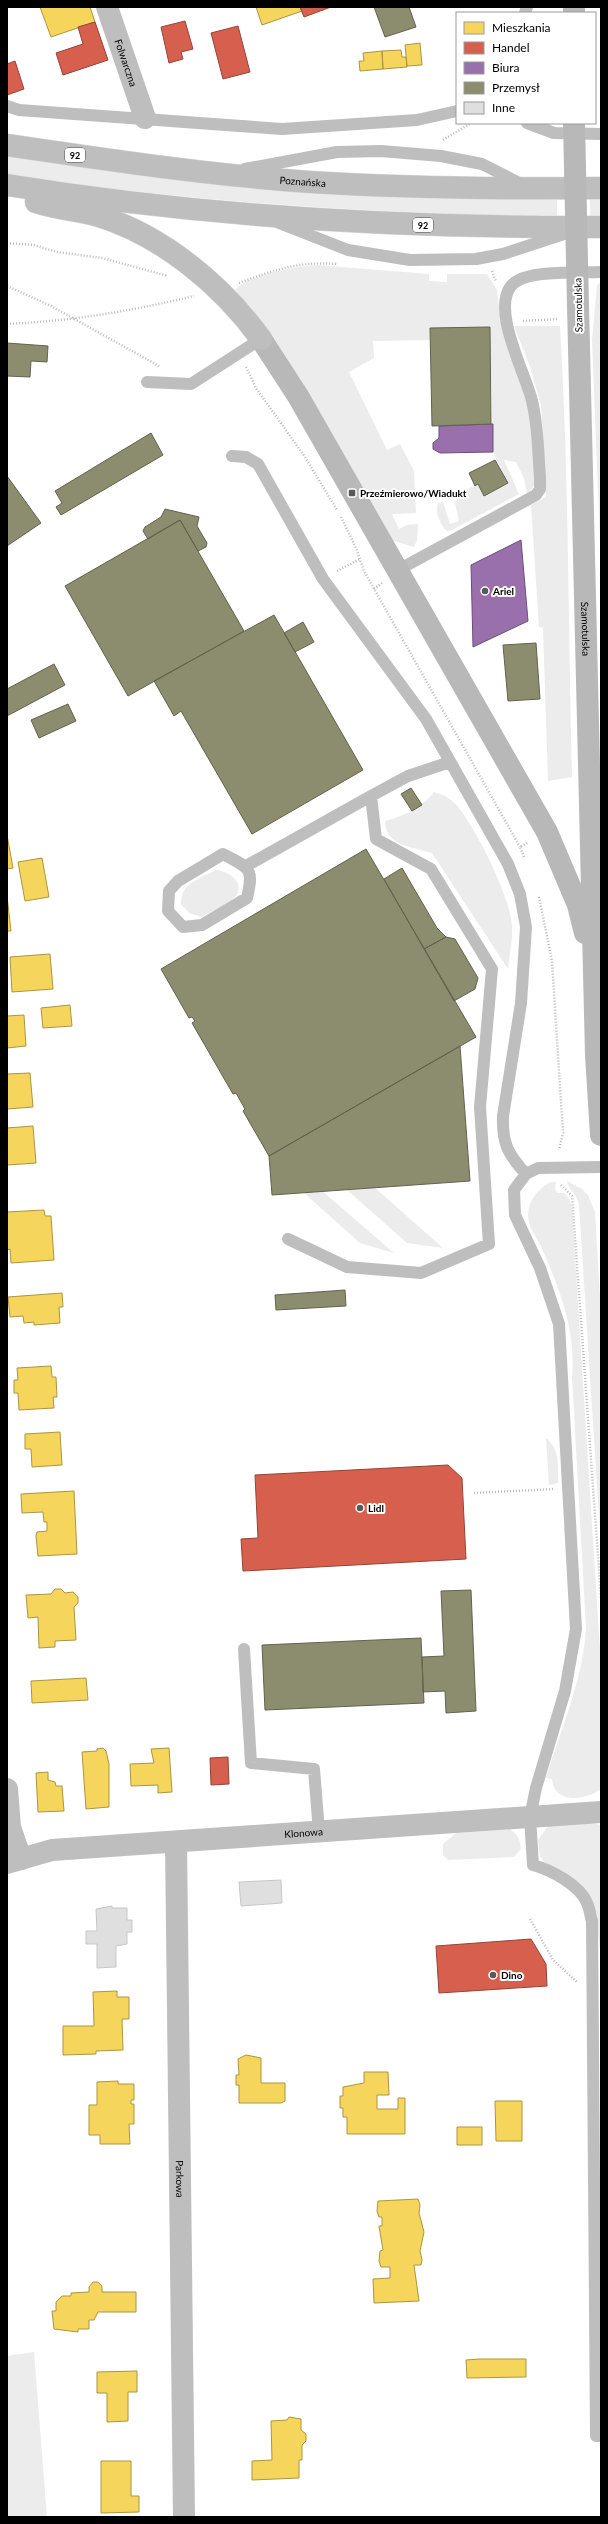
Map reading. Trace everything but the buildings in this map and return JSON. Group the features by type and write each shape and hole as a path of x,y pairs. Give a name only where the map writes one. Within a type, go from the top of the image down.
{"main road":[{"name":"Folwarczna","path":"107,7 145,118"},
{"name":"Poznańska","path":"7,145 215,173 382,185 601,188"},
{"name":"92","path":"7,185 148,205 257,216 433,226 595,227"},
{"path":"7,192 47,206 99,217 127,228 172,253 219,290 238,310 260,339"},
{"path":"7,1789 14,1861"},
{"name":"Klonowa","path":"14,1861 52,1850 601,1812"},
{"name":"Parkowa","path":"176,1842 184,2517"}],"street":[{"name":"Szamotulska","path":"574,124 578,306 593,626 594,979 601,1135"},
{"path":"260,339 298,396 553,844 578,905 594,979"}],"lane":[{"path":"7,106 20,110 282,128 417,120 442,116 456,111"},
{"path":"530,124 554,133 601,134"},
{"path":"215,173 287,163 337,152 381,151 440,156 482,164 529,188"},
{"path":"257,216 348,250 417,260 468,260 493,256 595,227"},
{"path":"398,570 536,496 540,489 533,403 509,332 504,302 514,283 522,279 534,276 601,272"},
{"path":"147,382 191,384 260,339"},
{"path":"232,456 246,457 258,464 323,579 426,719 508,864 520,894 526,927 521,1003 502,1128 508,1154 526,1174"},
{"path":"246,866 408,776 450,762"},
{"path":"288,1240 347,1267 421,1273 489,1244 480,1107 492,970 431,869 376,840 371,796"},
{"path":"223,854 246,866 251,878 247,898 202,925 183,927 168,912 168,891 178,881 223,854"},
{"path":"601,1168 538,1168 526,1174 514,1190 514,1215 540,1268 559,1324 576,1629 565,1691 536,1788 530,1817 532,1865 545,1869 578,1890 587,1902 592,1921 594,1997 596,2436 601,2436"},
{"path":"244,1649 250,1763 314,1769 319,1832"}],"path":[{"path":"7,244 34,245 58,252 102,258 170,277"},
{"path":"7,324 73,320 117,314 219,290 286,266 308,263 342,264"},
{"path":"486,270 492,270 504,302"},
{"path":"7,286 52,306 73,320 164,369"},
{"path":"515,321 558,319"},
{"path":"242,352 256,388 305,457 341,517 364,571 520,847 526,861"},
{"path":"323,579 360,559"},
{"path":"520,847 532,840"},
{"path":"537,890 552,961 563,1133 559,1150"},
{"path":"561,1185 572,1196 601,1598"},
{"path":"474,1493 568,1489"},
{"path":"530,1919 552,1960 594,1997"}],"shaded area":[{"path":"7,156 143,176 300,191 557,200 557,217 419,213 282,205 144,192 7,174"},
{"path":"590,199 601,199 601,216 590,216"},
{"path":"317,265 429,274 429,281 447,282 447,274 487,274 497,290 500,315 528,408 536,482 530,492 527,493 524,478 516,462 504,460 519,494 452,530 447,531 438,517 438,503 443,502 450,524 459,521 455,503 462,492 478,484 484,495 508,483 493,452 490,328 430,328 430,340 373,341 374,358 349,372 387,450 400,444 414,471 416,513 392,514 399,529 407,525 418,524 417,540 414,547 391,540 253,313 235,290 250,280 273,272"},
{"path":"601,282 601,568 592,340 597,285"},
{"path":"514,326 560,326 567,495 572,777 548,781 543,628 539,627 531,505 546,497 541,405 530,367"},
{"path":"434,792 448,798 459,808 475,832 500,883 506,899 512,927 508,969 432,853 409,847 395,841 386,829 385,821 412,811 424,803"},
{"path":"216,870 231,875 235,879 239,887 238,893 227,904 202,917 189,913 181,904 184,891 192,882"},
{"path":"567,1181 582,1189 588,1195 595,1212 601,1315 601,1547 579,1205 577,1198 569,1188"},
{"path":"550,1182 556,1182 555,1189 557,1193 564,1193 570,1200 572,1210 601,1666 601,1789 579,1798 571,1798 558,1793 554,1787 552,1779 546,1778 576,1686 581,1667 586,1628 572,1377 572,1344 566,1313 556,1283 542,1248 530,1226 528,1216 528,1211 534,1196"},
{"path":"374,1187 443,1248 407,1243 346,1189"},
{"path":"322,1191 394,1253 360,1243 304,1193"},
{"path":"546,1438 554,1447 558,1464 558,1483 549,1485"},
{"path":"591,1823 601,1825 601,2045 600,1951 596,1914 561,1872 544,1862 540,1856 538,1840 548,1826"},
{"path":"510,1829 515,1833 521,1846 521,1849 514,1857 448,1860 443,1855 443,1844 456,1833"},
{"path":"34,2352 47,2517 7,2517 7,2356"}],"place":[{"name":"Przeźmierowo/Wiadukt","path":"352,493"},
{"name":"Ariel","path":"485,591"},
{"name":"Lidl","path":"360,1508"},
{"name":"Dino","path":"493,1975"}]}
